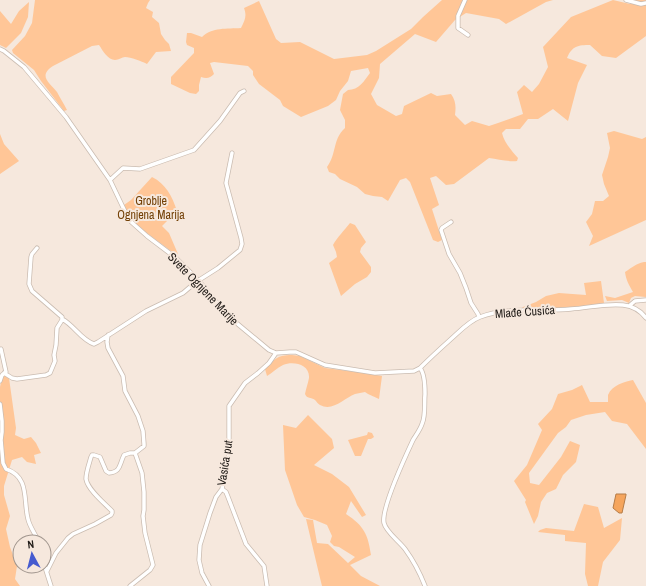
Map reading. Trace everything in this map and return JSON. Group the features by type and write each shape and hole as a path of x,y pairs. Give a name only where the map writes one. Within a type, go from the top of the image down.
{"street":[{"path":"465,0 458,16 458,28 468,35"},
{"path":"626,0 641,4 646,3"},
{"name":"Svete Ognjene Marije","path":"0,49 24,67 66,117 110,180 129,220 176,258 199,281 228,316 263,347 276,353"},
{"path":"110,180 123,168 140,169 194,150 220,121 240,93 244,91"},
{"path":"37,248 31,257 29,284 32,291 90,343 94,344 146,311 183,294 196,282 218,268 240,250 242,247 241,238 226,183 232,153"},
{"path":"451,222 440,230 449,254 460,273 472,305 479,317"},
{"path":"629,306 636,302 646,300"},
{"name":"Mlađe Ćusića","path":"420,368 467,324 479,317 500,312 521,310 570,309 615,305 629,306"},
{"path":"629,306 639,310 646,318"},
{"path":"4,373 17,379 50,373 54,361 57,328 62,319"},
{"path":"52,560 56,552 68,538 112,515 112,511 88,484 86,476 90,457 94,455 100,457 106,471 110,473 119,469 124,455 135,453 144,446 143,431 138,416 125,391 123,376 108,348 108,336"},
{"path":"0,381 2,375 6,372 1,349"},
{"path":"276,353 296,352 325,365 375,373 414,371 420,368 422,371 425,388 424,415 422,424 388,499 384,514 384,522 387,529 405,549 425,586"},
{"name":"Vasića put","path":"209,586 202,573 199,560 200,545 216,497 222,489 228,454 229,406 244,383 258,374 276,353"},
{"path":"0,404 3,463 6,468 22,480 27,518 35,534"},
{"path":"130,586 143,574 150,570 152,565 143,516 144,492 142,473 135,453"},
{"path":"222,489 226,492 246,544 264,566 267,586"},
{"path":"48,574 51,586"}],"green space":[{"path":"35,0 150,0 146,8 153,12 152,17 159,23 161,34 169,44 171,51 156,52 147,64 127,57 112,60 106,55 99,45 92,46 53,66 46,73 46,79 57,92 67,110 64,111 34,70 13,53 12,50 25,36 32,23"},
{"path":"442,0 553,0 546,2 506,24 499,19 466,13 455,20 436,42 415,34 380,64 379,78 371,94 377,105 396,116 402,114 404,106 431,93 437,96 451,94 454,99 456,109 455,115 465,125 472,121 489,126 523,114 517,92 524,85 532,92 539,84 548,67 543,47 571,17 613,0 630,4 634,0 646,0 646,36 616,58 602,56 590,45 582,45 573,49 567,58 587,65 578,83 568,121 553,109 538,119 528,119 520,129 506,129 502,133 504,140 518,158 517,161 489,158 454,184 446,185 436,176 430,178 439,205 432,209 442,240 438,242 433,240 410,182 406,178 400,180 388,201 382,197 365,194 357,187 329,172 327,167 332,157 336,142 345,128 345,120 340,110 343,94 361,84 370,73 368,68 351,71 348,81 340,91 336,100 328,106 301,117 283,106 280,100 259,84 253,75 253,71 248,66 214,62 210,63 214,74 208,78 201,77 199,91 196,94 190,93 171,84 171,77 194,53 194,48 187,45 187,33 202,37 215,30 241,28 245,18 244,8 259,1 276,39 281,43 300,42 334,59 367,55 376,51 411,29"},
{"path":"29,2 28,17 21,33 6,48 0,45 0,11 11,24 19,11"},
{"path":"614,131 642,139 646,137 646,220 589,246 593,236 586,222 592,214 595,201 603,201 609,196 602,175 610,148 607,133"},
{"path":"0,134 4,144 19,161 0,174"},
{"name":"Groblje Ognjena Marija","path":"152,177 161,183 168,191 177,211 162,226 169,233 178,254 175,254 136,225 129,216 124,205 131,200"},
{"path":"350,223 355,225 366,242 361,248 360,252 371,267 371,272 367,277 355,284 341,296 329,263 337,257 333,245"},
{"path":"646,262 646,297 635,296 631,298 629,303 622,300 607,301 605,296 615,298 633,292 625,272"},
{"path":"601,281 604,303 571,308 522,308 546,296 559,293 586,295 584,283"},
{"path":"283,356 300,356 325,368 382,376 379,399 365,392 355,394 334,406 325,407 319,405 314,399 307,397 305,394 309,373 304,367 291,363 281,366 267,376 265,369 274,360"},
{"path":"3,375 9,378 16,428 15,435 24,439 31,437 41,453 34,455 36,464 27,462 22,457 12,460 4,486 4,495 10,516 6,529 12,552 12,574 16,574 15,579 20,586 0,586 0,387"},
{"path":"633,380 646,403 646,449 627,424 612,421 605,412 586,415 571,420 566,427 558,433 529,473 530,483 539,485 561,457 570,441 580,445 576,462 563,475 556,489 547,493 541,502 538,516 534,524 525,502 526,500 514,481 527,465 542,430 538,424 552,409 558,394 582,385 590,402 608,402 608,395 615,386"},
{"path":"308,415 332,439 334,448 314,465 332,474 349,487 366,515 362,517 351,501 346,514 364,531 367,536 371,555 350,565 361,576 380,586 322,586 306,519 313,520 317,543 328,544 348,563 355,557 339,547 334,546 330,542 332,536 327,525 315,520 304,517 297,505 285,470 283,425 296,428"},
{"path":"368,432 372,433 374,437 368,439 361,456 355,456 348,440 367,435"},
{"path":"584,504 598,507 604,528 622,518 620,540 603,562 598,586 588,586 585,574 586,543 565,541 565,535 538,532 546,528 574,531"}],"shaded area":[{"path":"616,494 626,494 622,513 619,513 613,508"}]}
